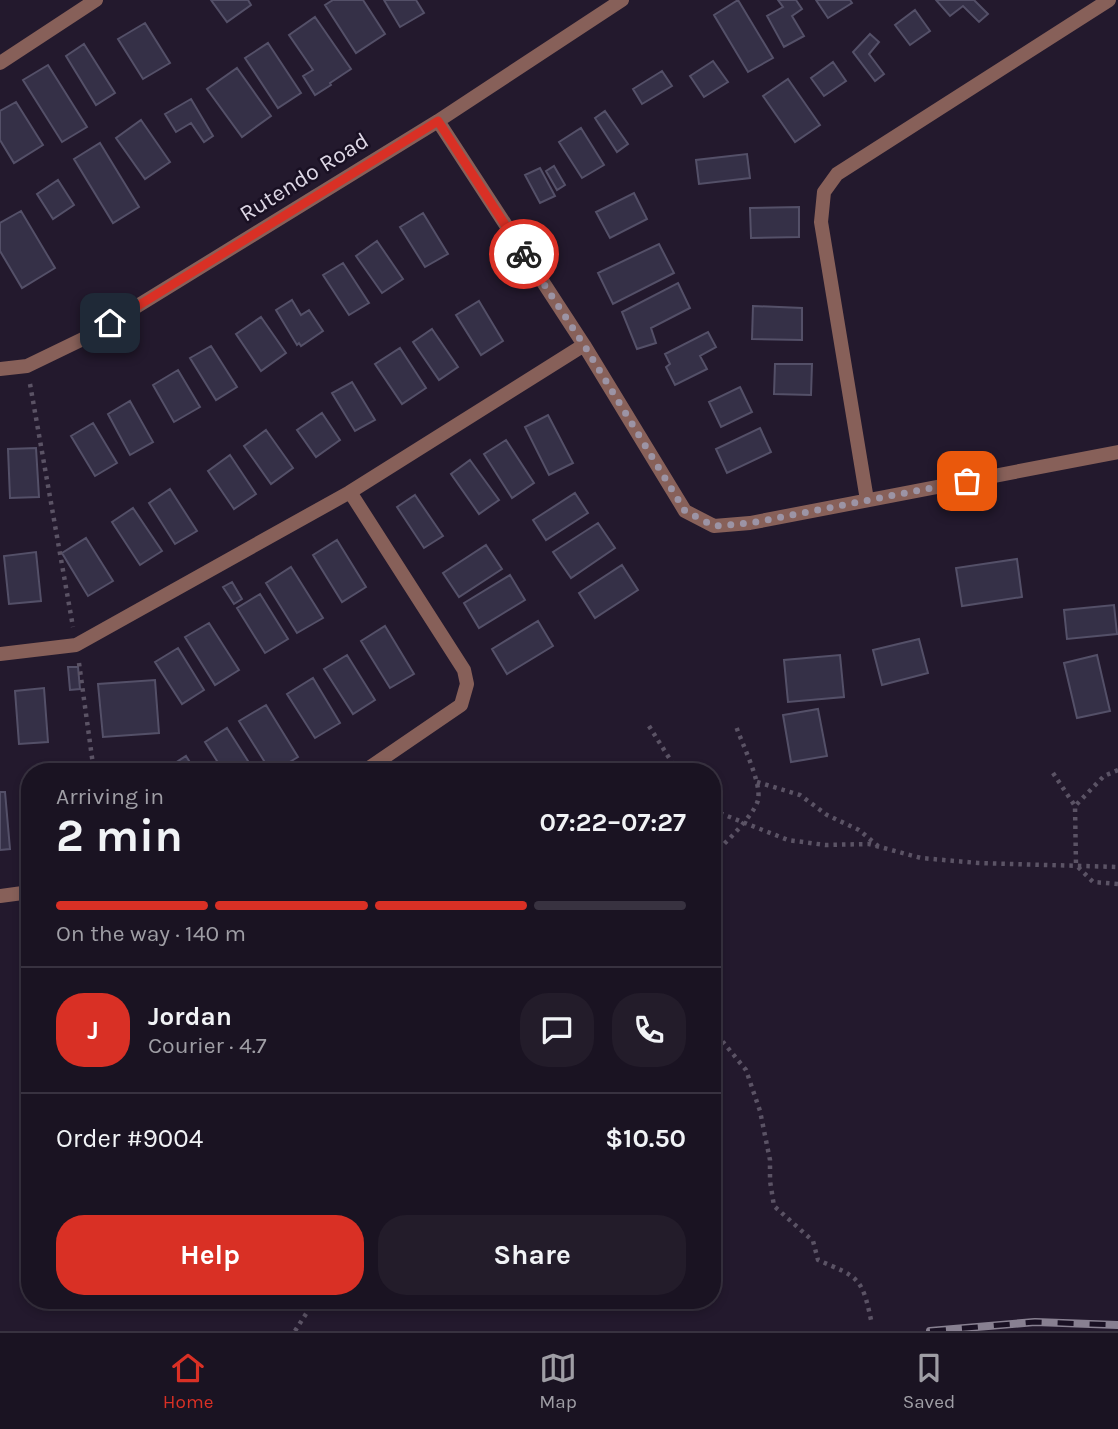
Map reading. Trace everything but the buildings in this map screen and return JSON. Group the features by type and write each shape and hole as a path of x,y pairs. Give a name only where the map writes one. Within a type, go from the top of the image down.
{"street":[{"path":"0,63 96,0"},
{"name":"Rutendo Road","path":"0,369 26,366 87,337 438,121 622,0"},
{"path":"866,499 821,222 824,192 836,174 1109,0"},
{"path":"438,121 584,345 685,511 714,526 751,523 1118,452"},
{"path":"0,654 76,645 350,492 584,345"},
{"path":"350,492 464,670 467,684 461,705 376,763"},
{"path":"0,896 21,893"}],"path":[{"path":"26,366 76,645 93,763"},
{"path":"649,726 672,763"},
{"path":"721,845 752,813 758,799 756,782 736,726"},
{"path":"1075,806 1104,776 1118,770"},
{"path":"1053,773 1075,806 1076,865 1093,882 1118,884"},
{"path":"756,782 800,796 827,815 859,830 880,847"},
{"path":"721,813 788,840 825,845 869,844 921,858 978,863 1118,867"},
{"path":"721,1038 746,1070 761,1111 771,1160 770,1181 774,1206 813,1241 818,1260 857,1279 865,1293 871,1320"},
{"path":"295,1331 308,1309"}],"railway":[{"path":"930,1331 1035,1322 1118,1325"}],"way so far":[{"path":"524,254 584,345 685,511 714,526 751,523 967,481"}],"route":[{"path":"110,323 438,121 524,254"}]}
